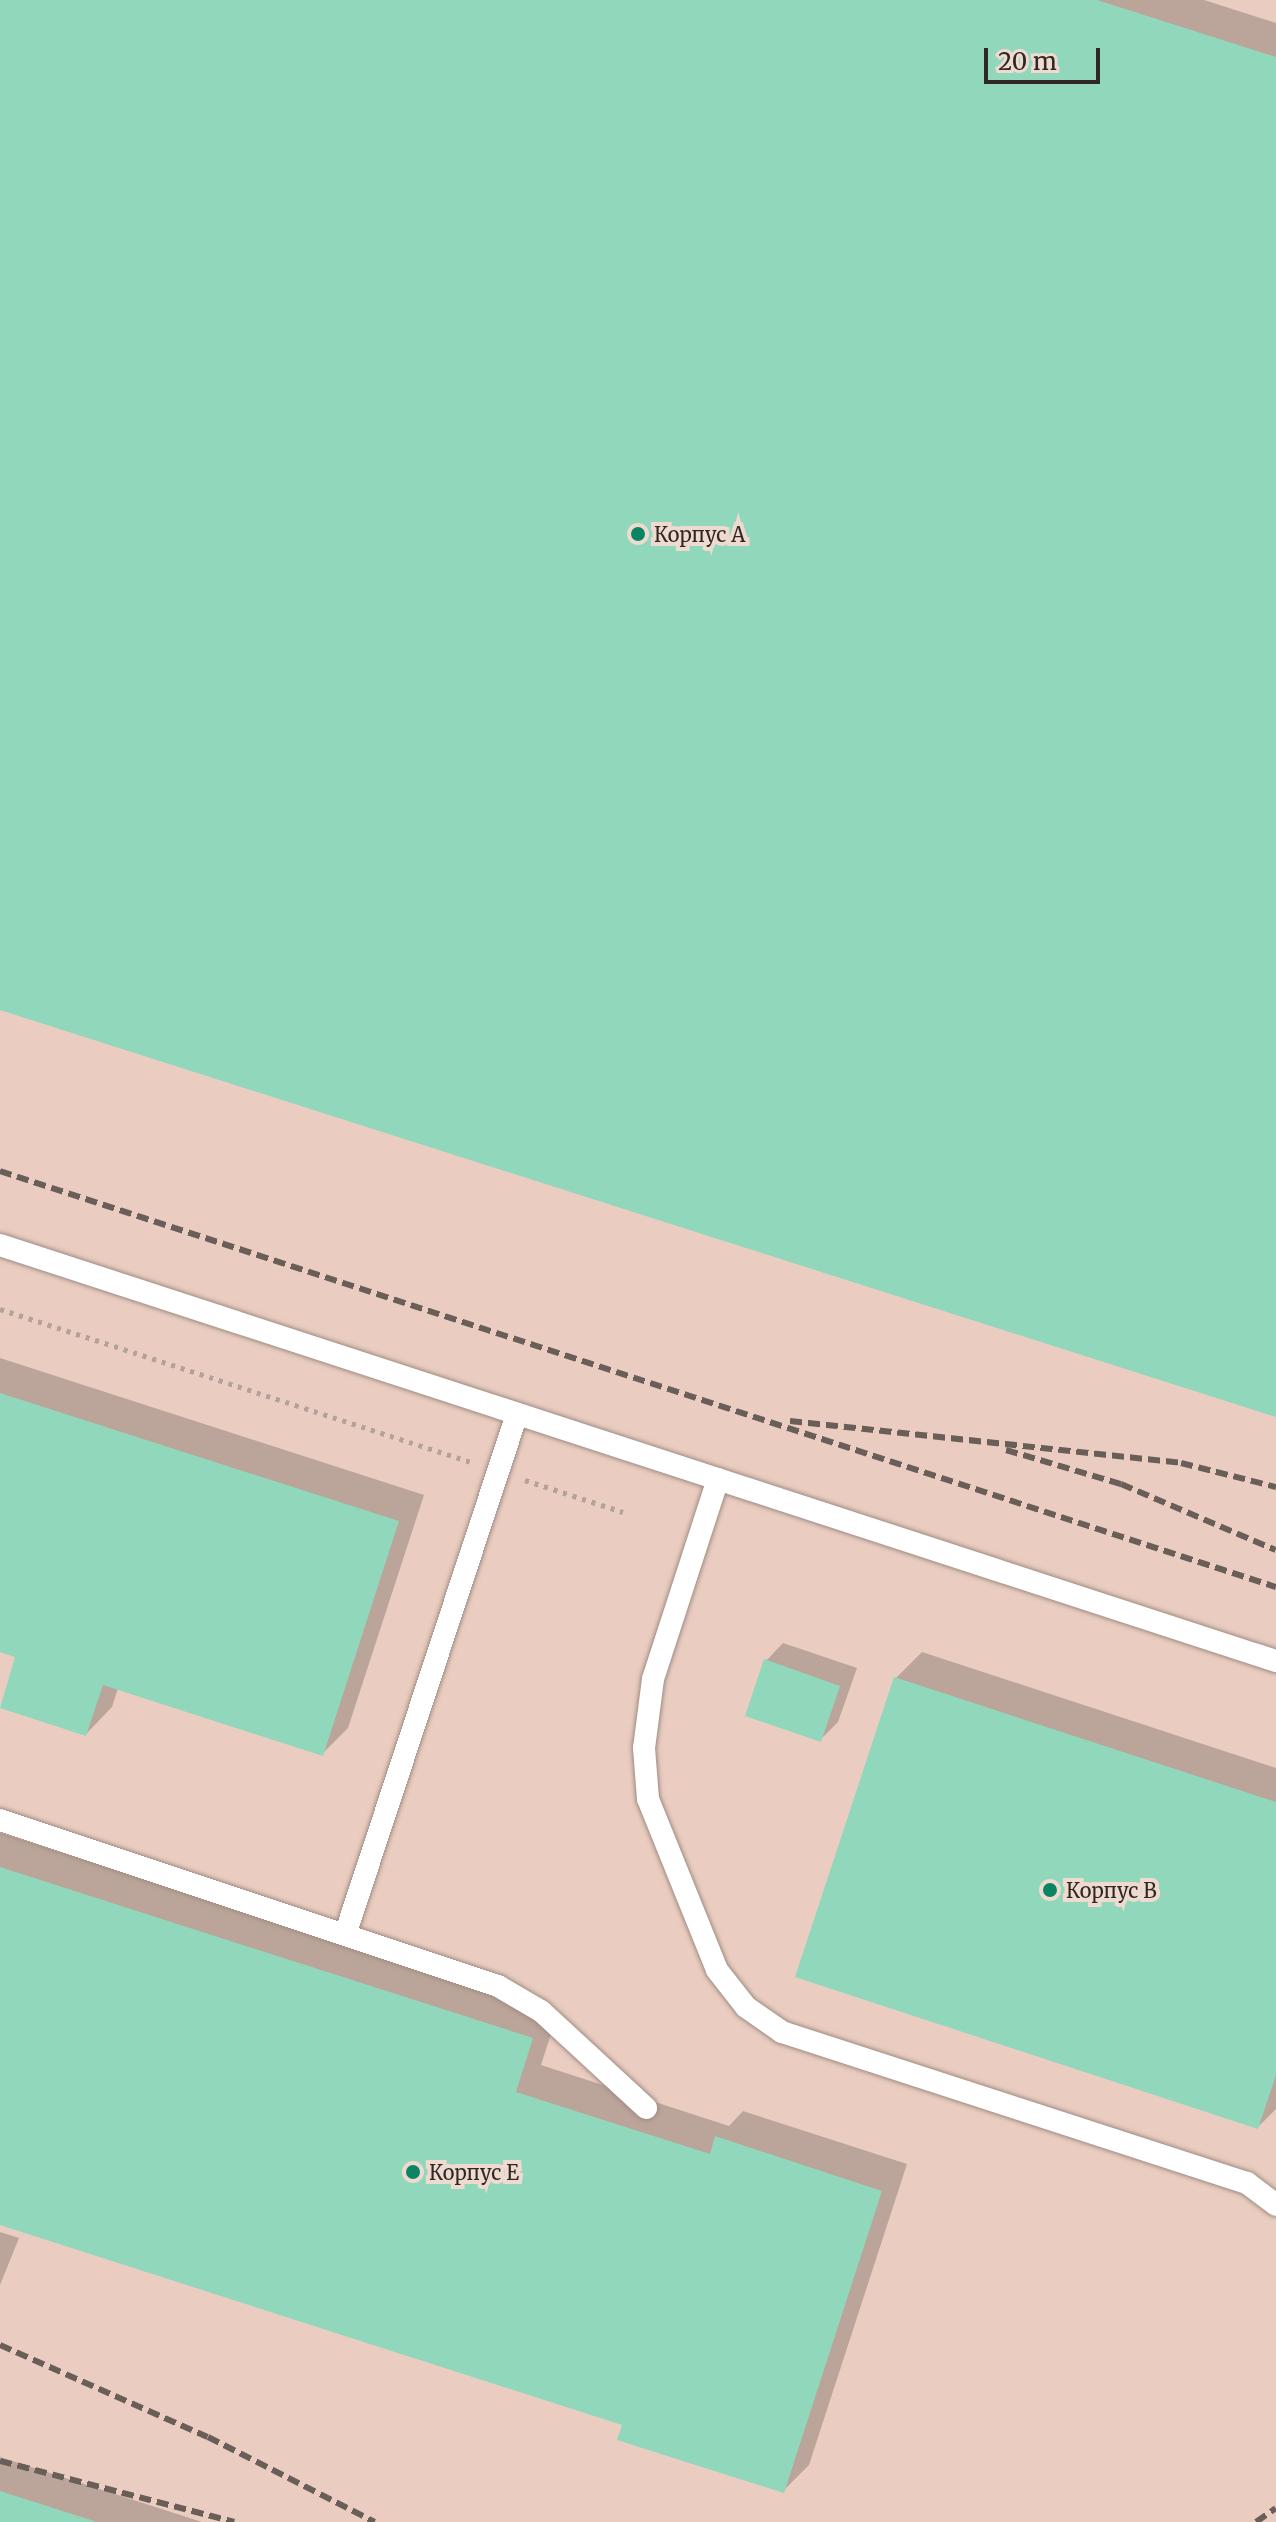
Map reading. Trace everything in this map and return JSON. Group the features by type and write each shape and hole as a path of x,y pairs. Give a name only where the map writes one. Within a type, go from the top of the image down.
{"lane":[{"path":"0,1245 1276,1661"},
{"path":"345,1935 517,1414"},
{"path":"718,1479 653,1679 644,1748 648,1799 717,1970 746,2007 782,2032 1247,2183 1276,2205"},
{"path":"0,1820 498,1986 541,2011 646,2108"}],"path":[{"path":"0,1309 623,1512"}],"shaded area":[{"path":"0,0 1276,0 1276,2522 0,2522"}],"building":[{"name":"Корпус А","path":"0,0 1097,0 1276,57 1276,1417 0,1010"},
{"path":"0,1393 399,1521 323,1756 103,1685 86,1736 0,1708 15,1657 0,1652"},
{"path":"764,1659 840,1686 821,1742 745,1716"},
{"name":"Корпус В","path":"894,1677 1276,1802 1276,2075 1258,2129 795,1977"},
{"name":"Корпус Е","path":"0,1867 533,2038 516,2092 710,2154 715,2136 882,2191 784,2493 617,2440 622,2425 0,2225"},
{"path":"0,2491 94,2521 94,2522 0,2522"}],"railway":[{"path":"0,1171 1276,1587"},
{"path":"790,1421 1181,1463 1276,1487"},
{"path":"1006,1450 1121,1484 1276,1550"},
{"path":"0,2345 208,2437 375,2522"},
{"path":"0,2461 234,2522"},
{"path":"1256,2522 1276,2508"}],"place":[{"name":"Корпус А","path":"638,534"},
{"name":"Корпус В","path":"1050,1890"},
{"name":"Корпус Е","path":"413,2172"}]}
